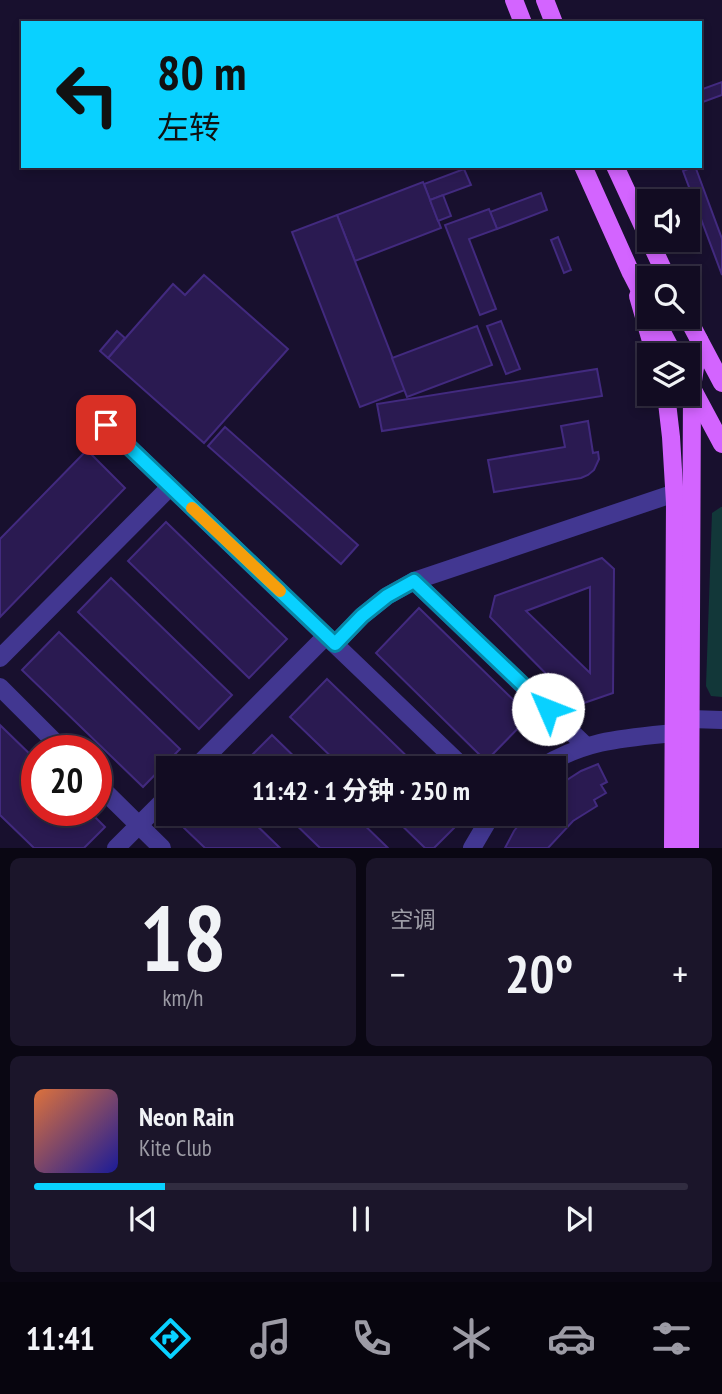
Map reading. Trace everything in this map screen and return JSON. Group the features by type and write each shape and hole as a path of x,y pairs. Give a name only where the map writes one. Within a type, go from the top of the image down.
{"main road":[{"path":"514,0 522,21"},
{"path":"545,0 553,21"},
{"path":"584,168 637,284"},
{"path":"616,168 661,266"},
{"path":"631,272 652,343"},
{"path":"693,329 722,383"},
{"path":"700,403 722,444"},
{"path":"667,406 675,493 673,848"},
{"path":"690,406 690,848"}],"street":[{"path":"106,425 452,756"},
{"path":"0,658 170,487"},
{"path":"208,756 331,640 387,596 414,581 675,493"},
{"path":"414,581 586,746"},
{"path":"0,687 48,735"},
{"path":"690,719 722,720"},
{"path":"562,756 586,746 618,738 674,733"},
{"path":"112,799 162,848"},
{"path":"116,848 156,808"},
{"path":"472,848 485,826"}],"green space":[{"path":"722,507 722,697 711,696 706,686 712,513"}],"building":[{"path":"722,82 722,95 702,102 702,89"},
{"path":"696,168 722,239 722,275 700,216 700,189 690,189 683,171"},
{"path":"464,169 471,185 430,200 424,184"},
{"path":"423,182 441,228 355,261 337,215"},
{"path":"541,193 547,210 497,229 490,212"},
{"path":"443,195 451,216 438,221 430,200"},
{"path":"489,209 497,229 469,239 496,309 480,315 445,225"},
{"path":"337,215 405,390 360,407 292,232"},
{"path":"558,237 571,270 564,273 551,240"},
{"path":"204,275 288,349 204,443 108,358 173,284 185,295"},
{"path":"501,321 520,369 506,374 487,326"},
{"path":"477,326 492,365 407,397 392,358"},
{"path":"117,331 125,338 108,358 100,351"},
{"path":"597,369 602,396 382,431 377,404"},
{"path":"588,421 593,453 598,452 599,459 594,470 588,475 494,492 488,460 565,447 561,426"},
{"path":"225,427 358,545 341,564 208,446"},
{"path":"87,450 125,488 0,617 0,539"},
{"path":"166,522 287,639 249,678 128,561"},
{"path":"602,558 614,569 613,693 581,704 571,693 568,696 490,617 495,596","holes":["590,587 590,673 526,611"]},
{"path":"111,578 232,695 199,729 78,612"},
{"path":"419,608 530,716 491,756 481,756 376,653"},
{"path":"59,632 180,749 173,756 156,756 156,774 143,787 112,757 112,735 89,735 22,670"},
{"path":"327,679 407,756 331,756 290,717"},
{"path":"0,725 21,745 21,826 105,827 84,848 34,848 0,815"},
{"path":"272,735 294,756 251,756"},
{"path":"598,764 607,782 601,785 606,793 594,800 597,806 573,821 548,848 505,848 518,826 566,826 566,781"},
{"path":"182,826 257,826 280,848 205,848"},
{"path":"297,826 365,826 388,848 320,848"},
{"path":"402,826 456,826 434,848 425,848"}],"slow traffic":[{"path":"192,508 280,591"}],"route":[{"path":"106,425 335,644 362,616 387,596 414,581 548,709"}]}
